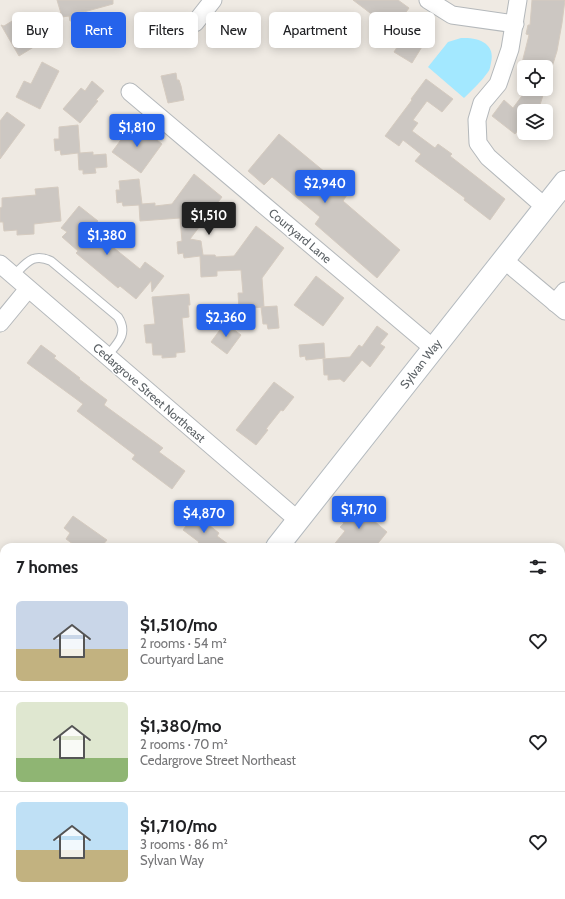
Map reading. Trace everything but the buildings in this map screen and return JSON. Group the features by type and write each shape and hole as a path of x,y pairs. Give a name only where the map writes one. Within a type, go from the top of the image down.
{"main road":[{"name":"Sylvan Way","path":"283,543 299,521 565,182"}],"street":[{"path":"198,19 213,0"},
{"path":"428,0 452,15 515,24"},
{"path":"518,0 510,49 498,84 482,103 477,120 478,143 488,157 546,207"},
{"name":"Courtyard Lane","path":"130,92 434,348"},
{"path":"504,260 562,302"},
{"name":"Cedargrove Street Northeast","path":"0,264 299,521"},
{"path":"0,323 28,289"}],"lane":[{"path":"13,276 31,259 44,257 51,261 118,317 122,323 123,332 120,340 106,356"}],"water":[{"path":"461,38 479,40 488,46 492,56 489,71 464,98 428,67 448,42"}]}
